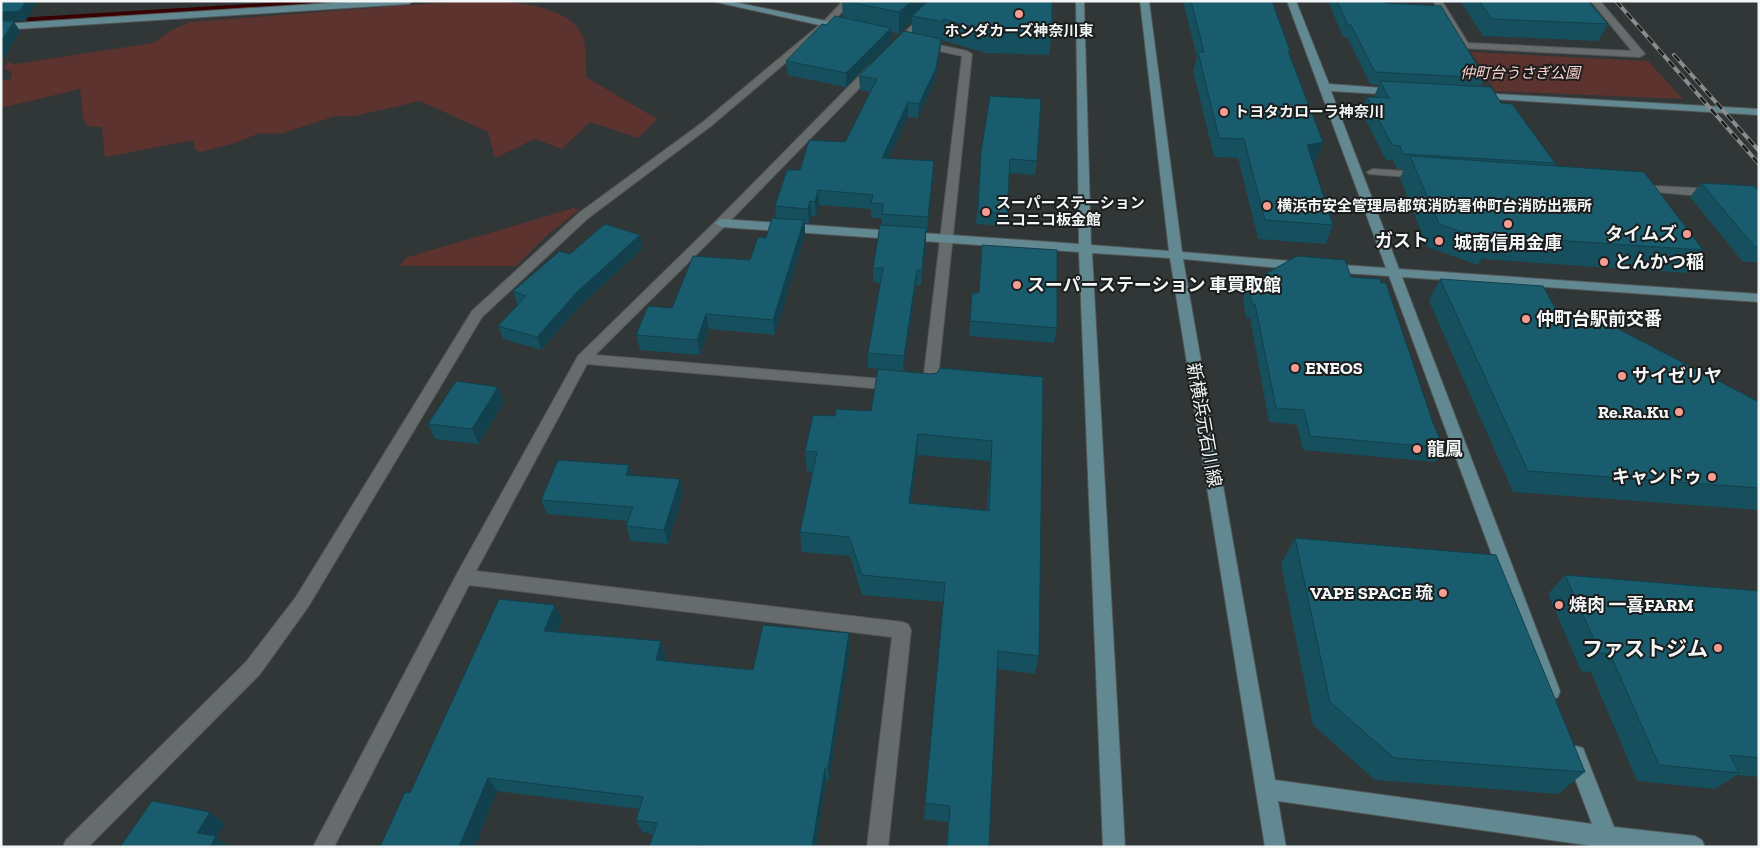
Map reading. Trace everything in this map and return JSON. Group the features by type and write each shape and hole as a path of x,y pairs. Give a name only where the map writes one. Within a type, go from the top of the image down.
{"street":[{"path":"1,27 409,1"},
{"path":"715,1 854,30"},
{"path":"73,847 254,668 302,602 478,314 583,216 707,124 826,24 848,1"},
{"path":"323,847 464,577 583,359 722,223 884,57 897,38 943,1"},
{"path":"1080,1 1085,248 1114,847"},
{"name":"新横浜元石川線","path":"1144,1 1176,255 1276,847"},
{"path":"1291,1 1557,707"},
{"path":"1436,1 1465,46 1640,54 1595,1"},
{"path":"583,359 930,387 967,54 897,38"},
{"path":"1325,87 1404,92"},
{"path":"1463,96 1759,112"},
{"path":"1373,172 1432,176"},
{"path":"1629,188 1729,194"},
{"path":"722,223 1759,298"},
{"path":"464,577 902,630 877,847"},
{"path":"1572,744 1609,842"},
{"path":"1266,789 1609,842 1695,847"}],"green space":[{"path":"462,1 492,1 528,5 561,15 574,23 582,35 585,50 586,77 657,119 638,138 590,122 562,149 535,139 495,158 488,132 420,101 355,116 336,116 280,134 260,133 235,143 200,152 195,149 194,140 105,157 102,127 87,126 83,117 80,89 1,108 1,81 11,79 12,72 4,69 7,62 15,64 153,43 172,30 190,22"},
{"name":"仲町台うさぎ公園","path":"1471,52 1648,61 1683,99 1495,91"},
{"path":"574,208 579,210 547,235 516,266 400,266 405,258"}],"building":[{"path":"1,1 26,1 20,11 1,12"},
{"path":"843,1 912,1 899,12"},
{"path":"928,1 1052,1 1052,33 987,31 943,19 943,22 912,16"},
{"path":"1191,1 1272,1 1290,51 1288,51 1323,142 1307,145 1333,225 1265,220 1244,139 1219,138 1198,52 1204,52"},
{"path":"1337,1 1384,1 1385,3 1441,6 1485,78 1375,72 1351,25 1348,25"},
{"path":"1479,1 1588,1 1608,24 1492,19"},
{"path":"835,16 891,28 846,73 786,61 822,24 826,25"},
{"path":"1,21 14,21 1,42"},
{"path":"904,31 941,39 936,68 919,104 908,102 882,158 934,161 928,217 882,214 883,204 871,203 873,195 818,190 815,202 810,201 808,209 775,206 787,170 800,170 809,140 845,142 877,79 859,76"},
{"path":"1380,81 1491,87 1501,103 1512,104 1555,163 1403,154 1400,146 1392,145 1367,97 1389,98"},
{"path":"990,96 1041,99 1037,161 1010,159 1007,213 978,211 981,152"},
{"path":"1410,156 1644,172 1703,250 1493,236 1491,242 1439,224"},
{"path":"1701,183 1754,186 1759,191 1759,247 1755,247"},
{"path":"772,218 804,220 773,320 706,314 697,340 636,335 648,306 672,308 693,256 750,260 758,237 766,238"},
{"path":"605,224 640,235 577,292 537,337 498,326 526,296 513,291 560,251 570,254"},
{"path":"880,225 926,228 922,270 917,270 904,356 868,353 883,268 873,268"},
{"path":"982,245 1057,250 1057,328 970,321 972,293 979,293"},
{"path":"1297,256 1345,260 1351,277 1380,279 1381,283 1386,283 1433,423 1444,448 1310,436 1304,410 1276,408 1255,304 1252,304 1248,284"},
{"path":"1440,279 1543,286 1560,317 1601,320 1759,402 1759,488 1528,471"},
{"path":"940,368 1043,377 1039,656 998,651 989,847 947,847 950,806 925,803 945,583 862,575 849,537 800,532 817,452 805,451 813,415 835,416 836,409 871,411 878,369 937,373","holes":["918,434 992,441 989,511 909,503"]},
{"path":"456,381 498,387 472,429 428,424"},
{"path":"558,460 629,465 626,475 680,479 664,530 626,526 633,507 541,500"},
{"path":"1295,538 1496,555 1585,772 1394,758 1330,702"},
{"path":"1565,575 1759,591 1759,758 1730,755 1739,773 1659,765 1610,654 1600,653"},
{"path":"499,599 555,605 544,631 661,641 656,660 753,670 763,625 849,633 828,768 825,768 812,847 709,847 696,845 696,847 649,847 657,823 636,820 643,797 488,778 459,847 380,847 405,792 410,793"},
{"path":"152,801 210,812 197,833 216,836 210,847 120,847"}],"waterway":[{"path":"1,21 332,1"}],"railway":[{"path":"1616,1 1759,164"},
{"path":"1674,55 1759,151"}],"place":[{"name":"ホンダカーズ神奈川東","path":"1019,14"},
{"name":"トヨタカローラ神奈川","path":"1224,112"},
{"name":"横浜市安全管理局都筑消防署仲町台消防出張所","path":"1267,206"},
{"name":"スーパーステーション ニコニコ板金館","path":"986,212"},
{"name":"城南信用金庫","path":"1508,224"},
{"name":"タイムズ","path":"1687,234"},
{"name":"ガスト","path":"1439,241"},
{"name":"とんかつ稲","path":"1604,262"},
{"name":"スーパーステーション 車買取館","path":"1017,285"},
{"name":"仲町台駅前交番","path":"1526,319"},
{"name":"ENEOS","path":"1295,368"},
{"name":"サイゼリヤ","path":"1622,376"},
{"name":"Re.Ra.Ku","path":"1679,412"},
{"name":"龍鳳","path":"1417,449"},
{"name":"キャンドゥ","path":"1712,477"},
{"name":"VAPE SPACE 琉","path":"1443,593"},
{"name":"焼肉 一喜FARM","path":"1559,605"},
{"name":"ファストジム","path":"1718,648"}]}
